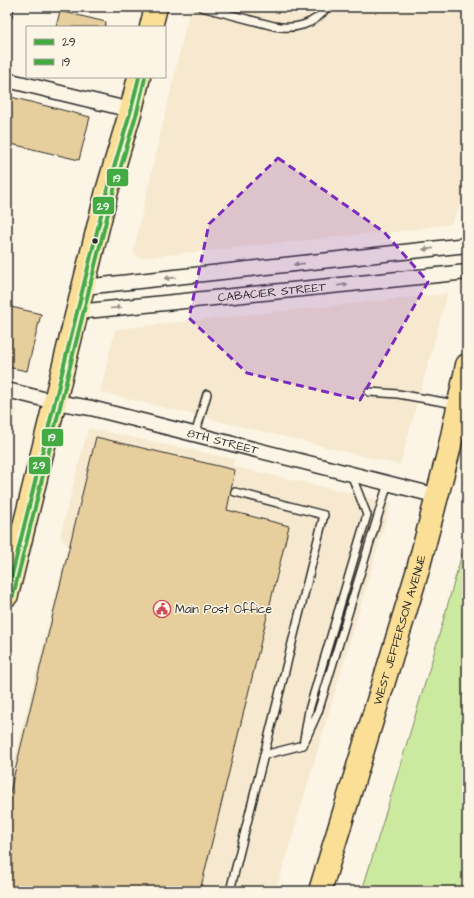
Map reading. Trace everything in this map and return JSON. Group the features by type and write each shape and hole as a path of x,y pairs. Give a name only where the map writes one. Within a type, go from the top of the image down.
{"main road":[{"path":"151,26 156,7"},
{"path":"7,596 77,312 139,78"},
{"name":"WEST JEFFERSON AVENUE","path":"320,891 417,573 438,496 467,365"}],"street":[{"path":"7,80 131,110"},
{"name":"CABACIER STREET","path":"84,287 467,245"},
{"name":"CABACIER STREET","path":"77,312 467,272"},
{"name":"8TH STREET","path":"7,390 55,402 91,408 438,496"}],"lane":[{"path":"7,18 10,7"},
{"path":"201,7 286,28 301,26 317,17 327,7"},
{"path":"369,392 398,394 459,405"},
{"path":"195,435 207,394"},
{"path":"303,745 309,710 367,515 351,474"},
{"path":"303,745 318,712 388,483"},
{"path":"230,891 324,515 235,492"},
{"path":"264,755 303,745"}],"highlighted area":[{"path":"278,158 384,232 428,282 360,400 247,373 189,318 209,224"}],"shaded area":[{"path":"190,7 467,7 467,175 462,201 451,224 382,234 382,232 139,258 133,252"},
{"path":"448,292 400,465 100,392 115,329 443,294"},
{"path":"7,406 17,409 7,450"},
{"name":"Main Post Office","path":"88,428 234,459 233,466 391,503 276,891 7,891 7,789 68,546 60,537"}],"green space":[{"path":"467,536 467,891 362,891 432,660"}],"building":[{"path":"60,11 106,22 105,26 56,26"},
{"path":"7,96 90,117 79,160 7,143"},
{"path":"7,306 41,314 27,371 7,367"},
{"name":"Main Post Office","path":"96,437 235,470 227,510 289,526 200,891 7,891 7,804"}],"transit line":[{"name":"29","path":"7,595 107,191 139,78"},
{"name":"19","path":"13,596 113,193 137,112 145,78"}],"place":[{"name":"Main Post Office","path":"162,609"}]}
